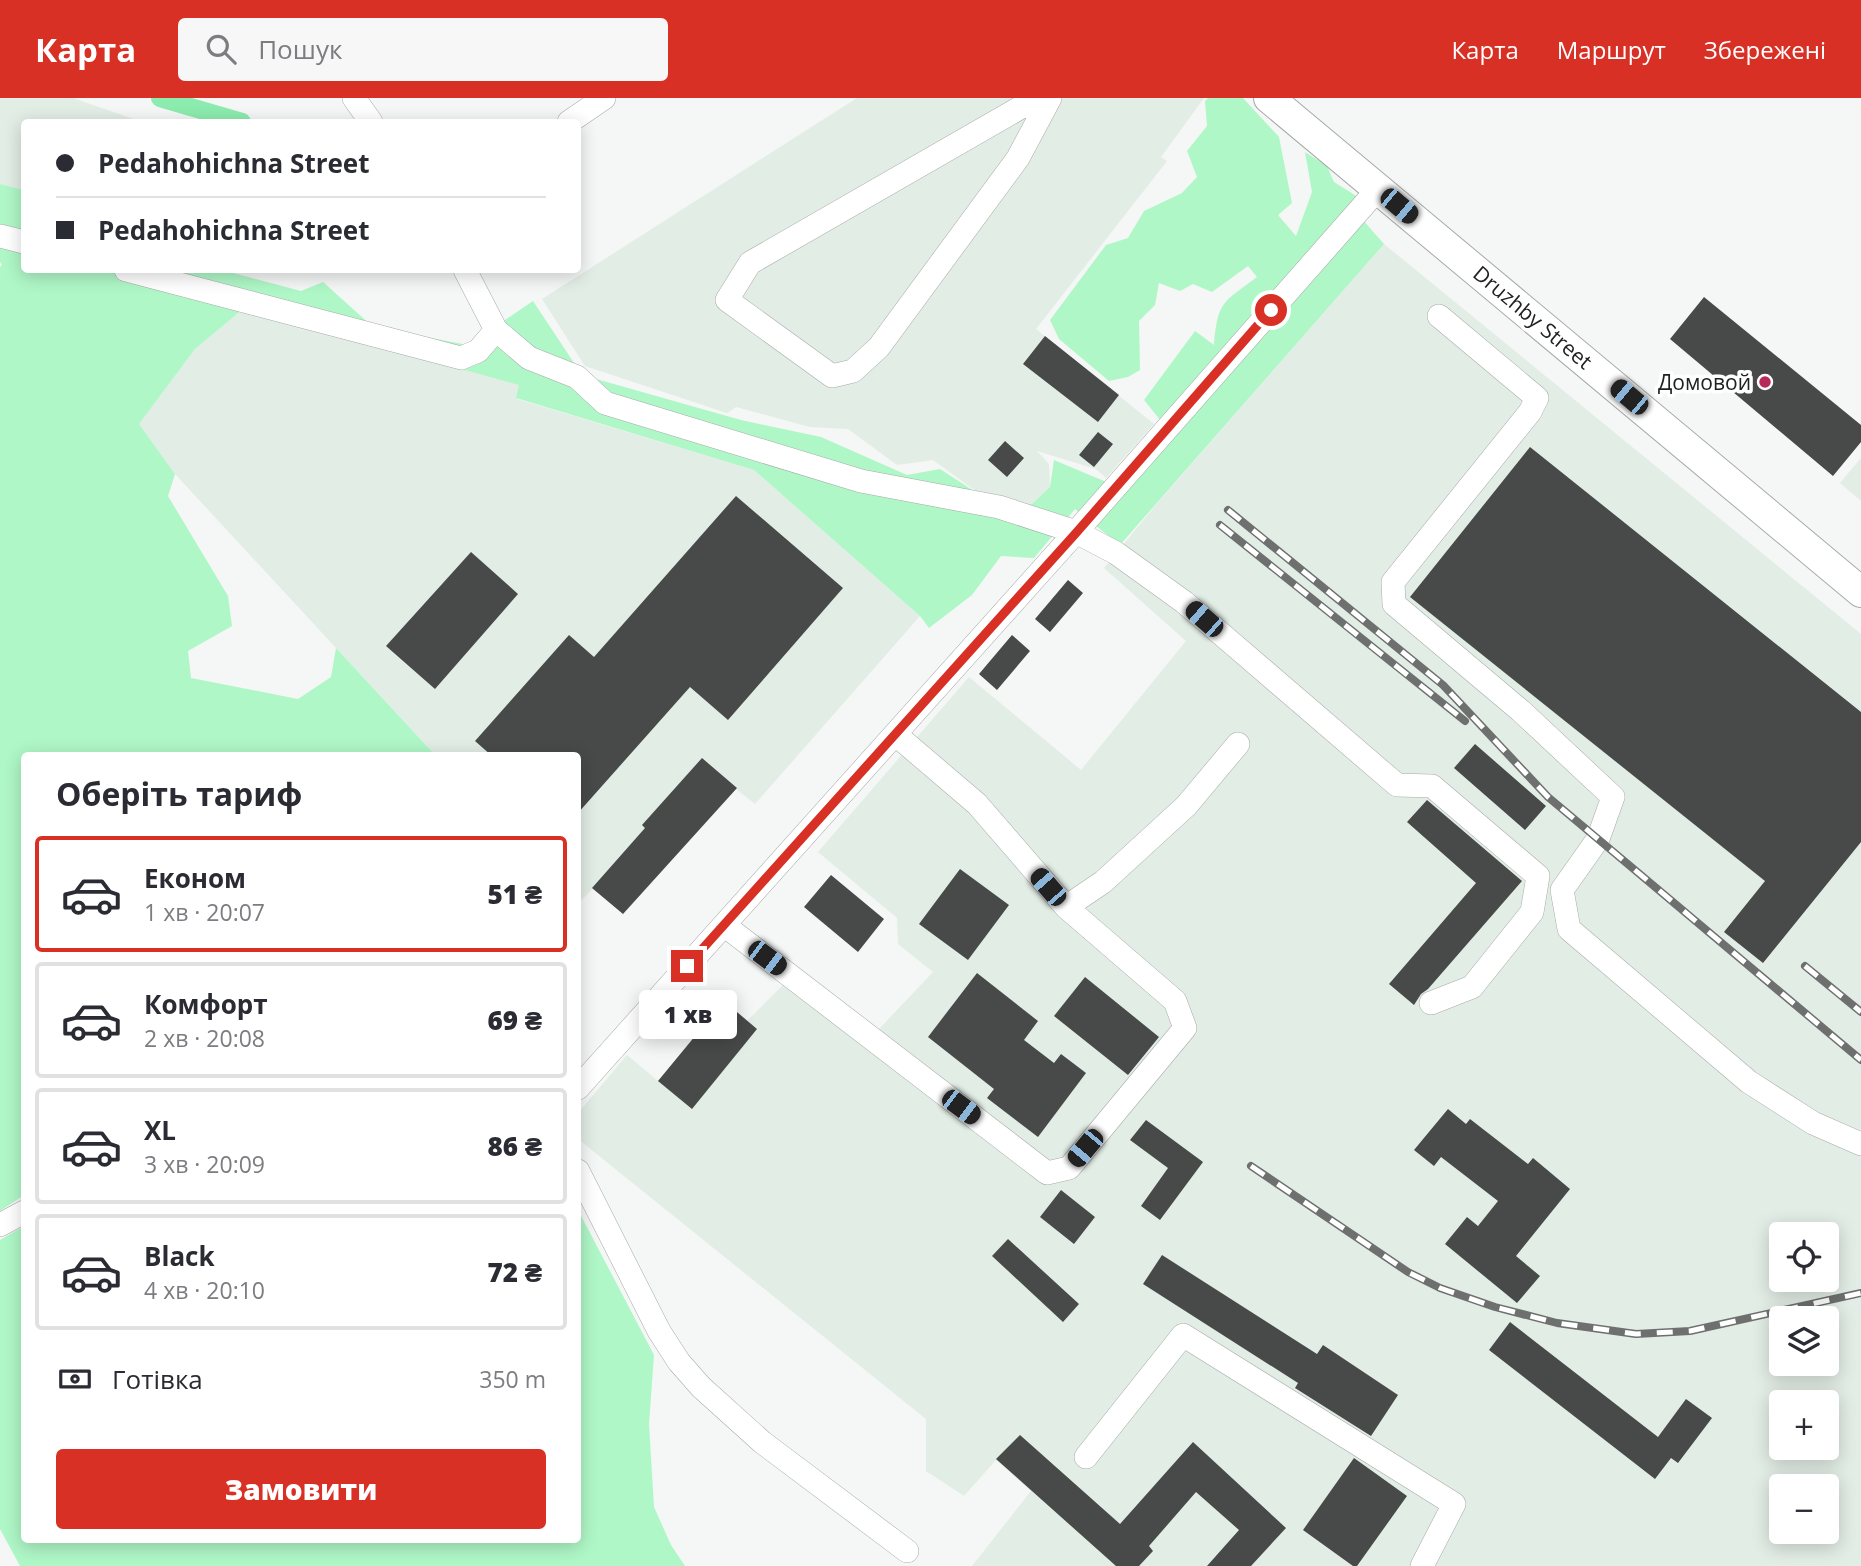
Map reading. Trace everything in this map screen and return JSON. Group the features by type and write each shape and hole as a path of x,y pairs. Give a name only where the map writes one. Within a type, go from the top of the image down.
{"main road":[{"name":"Druzhby Street","path":"1269,98 1861,592"}],"street":[{"path":"354,98 369,119"},
{"path":"573,119 604,98"},
{"path":"1037,98 750,263 727,300 832,376 853,371 879,347 1018,158 1050,98"},
{"path":"581,1085 1076,533 1378,189"},
{"path":"0,236 21,241"},
{"path":"137,273 461,358 478,351 496,330"},
{"path":"467,273 496,330 529,358 577,377 605,402 861,481 999,507 1076,533 1116,553 1184,602 1397,785 1432,786 1538,876 1532,912 1472,987 1431,1003"},
{"path":"1439,316 1537,398 1530,412 1394,582 1394,604 1521,711 1614,797 1598,839 1562,890 1569,929 1749,1082 1813,1123 1861,1144"},
{"path":"724,925 1047,1173 1069,1168 1185,1028 1175,1001 1066,907 977,804 895,734"},
{"path":"1066,907 1102,882 1186,806 1238,744"},
{"path":"581,1177 659,1331 679,1362 701,1387 762,1442 907,1551"},
{"path":"0,1225 21,1214"},
{"path":"1086,1457 1183,1335 1454,1504 1422,1566"}],"shaded area":[{"path":"0,98 73,98 133,119 21,119 21,189 0,184"},
{"path":"857,98 1204,98 1161,157 1167,161 1036,329 1154,424 1106,478 1096,469 1037,451 1049,464 1050,487 1032,504 991,502 933,460 897,465 848,429 810,427 736,407 727,413 585,366 542,299"},
{"path":"1384,244 1861,634 1861,1566 972,1566 1031,1491 996,1460 964,1496 926,1471 926,1419 581,1141 581,1109 627,1055 658,1081 724,1001 747,1021 783,985 864,1045 933,972 898,944 897,918 818,852 969,677 1081,770 1186,641 1104,568"},
{"path":"243,309 520,385 517,399 754,470 920,616 755,804 736,789 623,914 593,888 581,901 581,752 432,752 175,474 139,424 195,349"},
{"path":"1861,458 1861,501 1840,483"}],"green space":[{"path":"1208,98 1243,98 1279,137 1292,203 1278,215 1296,236 1312,192 1305,152 1327,166 1334,182 1358,197 1165,426 1144,400 1195,331 1214,345 1218,319 1224,304 1257,277 1248,266 1212,292 1193,284 1180,291 1159,283 1155,305 1139,321 1140,370 1128,377 1109,381 1059,339 1050,320 1106,245 1128,238 1144,211 1182,193 1197,177 1187,151 1207,126 1205,101"},
{"path":"0,184 21,189 21,273 233,273 301,291 323,282 373,327 468,345 533,301 582,375 741,420 821,437 907,475 940,469 991,502 1032,504 1050,487 1054,460 1104,481 1128,487 1362,219 1384,244 1120,545 1075,509 1034,558 1001,556 972,595 929,628 920,616 754,470 516,398 519,385 243,309 195,349 139,424 175,474 168,496 228,596 232,626 188,651 191,678 298,699 331,677 336,648 432,752 21,752 21,1197 0,1211"},
{"path":"581,1216 654,1355 649,1424 654,1507 671,1545 685,1566 20,1566 0,1529 0,1240 21,1228 21,1543 581,1543"}],"building":[{"name":"Домовой","path":"1704,297 1861,425 1861,442 1833,476 1670,339"},
{"path":"1045,336 1119,395 1098,422 1023,364"},
{"path":"1098,432 1113,444 1094,467 1079,455"},
{"path":"1005,441 1024,458 1007,477 988,460"},
{"path":"1530,447 1861,712 1861,842 1763,963 1724,932 1765,881 1410,597"},
{"path":"736,496 843,588 728,720 690,687 581,810 581,752 487,752 475,741 569,635 594,657"},
{"path":"471,552 518,594 435,689 386,646"},
{"path":"1068,580 1083,593 1050,632 1035,619"},
{"path":"1012,635 1030,651 997,690 979,674"},
{"path":"1475,744 1546,806 1525,830 1454,768"},
{"path":"702,758 737,788 623,914 592,888 645,828 642,825"},
{"path":"1427,800 1522,881 1414,1005 1389,984 1476,883 1407,822"},
{"path":"960,869 1009,905 968,960 919,924"},
{"path":"831,875 884,919 858,952 804,907"},
{"path":"977,973 1038,1021 1024,1040 1054,1063 1061,1054 1086,1073 1038,1137 987,1098 994,1089 928,1037"},
{"path":"1085,977 1159,1037 1128,1075 1054,1016"},
{"path":"724,1001 757,1029 692,1109 658,1081"},
{"path":"1448,1109 1466,1124 1470,1119 1528,1164 1533,1158 1570,1189 1516,1256 1540,1276 1517,1303 1445,1244 1467,1217 1478,1226 1498,1201 1441,1157 1434,1166 1414,1150"},
{"path":"1146,1120 1203,1162 1160,1220 1141,1206 1168,1168 1130,1140"},
{"path":"1061,1190 1095,1217 1074,1244 1040,1217"},
{"path":"1008,1239 1079,1304 1063,1322 992,1256"},
{"path":"1162,1255 1317,1354 1323,1345 1398,1395 1371,1436 1295,1388 1298,1383 1143,1284"},
{"path":"1510,1322 1658,1437 1686,1399 1712,1418 1678,1463 1671,1458 1655,1479 1489,1350"},
{"path":"1020,1435 1120,1524 1193,1442 1286,1528 1251,1566 1207,1566 1239,1530 1196,1492 1149,1546 1153,1551 1139,1566 1116,1566 996,1459"},
{"path":"1354,1458 1407,1496 1357,1566 1353,1566 1303,1530"}],"waterway":[{"path":"160,98 232,119"}],"railway":[{"path":"1228,510 1443,685 1548,797 1861,1060"},
{"path":"1220,525 1465,721"},
{"path":"1805,966 1861,1012"},
{"path":"1251,1166 1408,1272 1440,1288 1495,1307 1557,1323 1636,1334 1690,1331 1861,1293"}],"place":[{"name":"Домовой","path":"1765,382"}],"route":[{"path":"687,966 1076,533 1271,310"}]}
